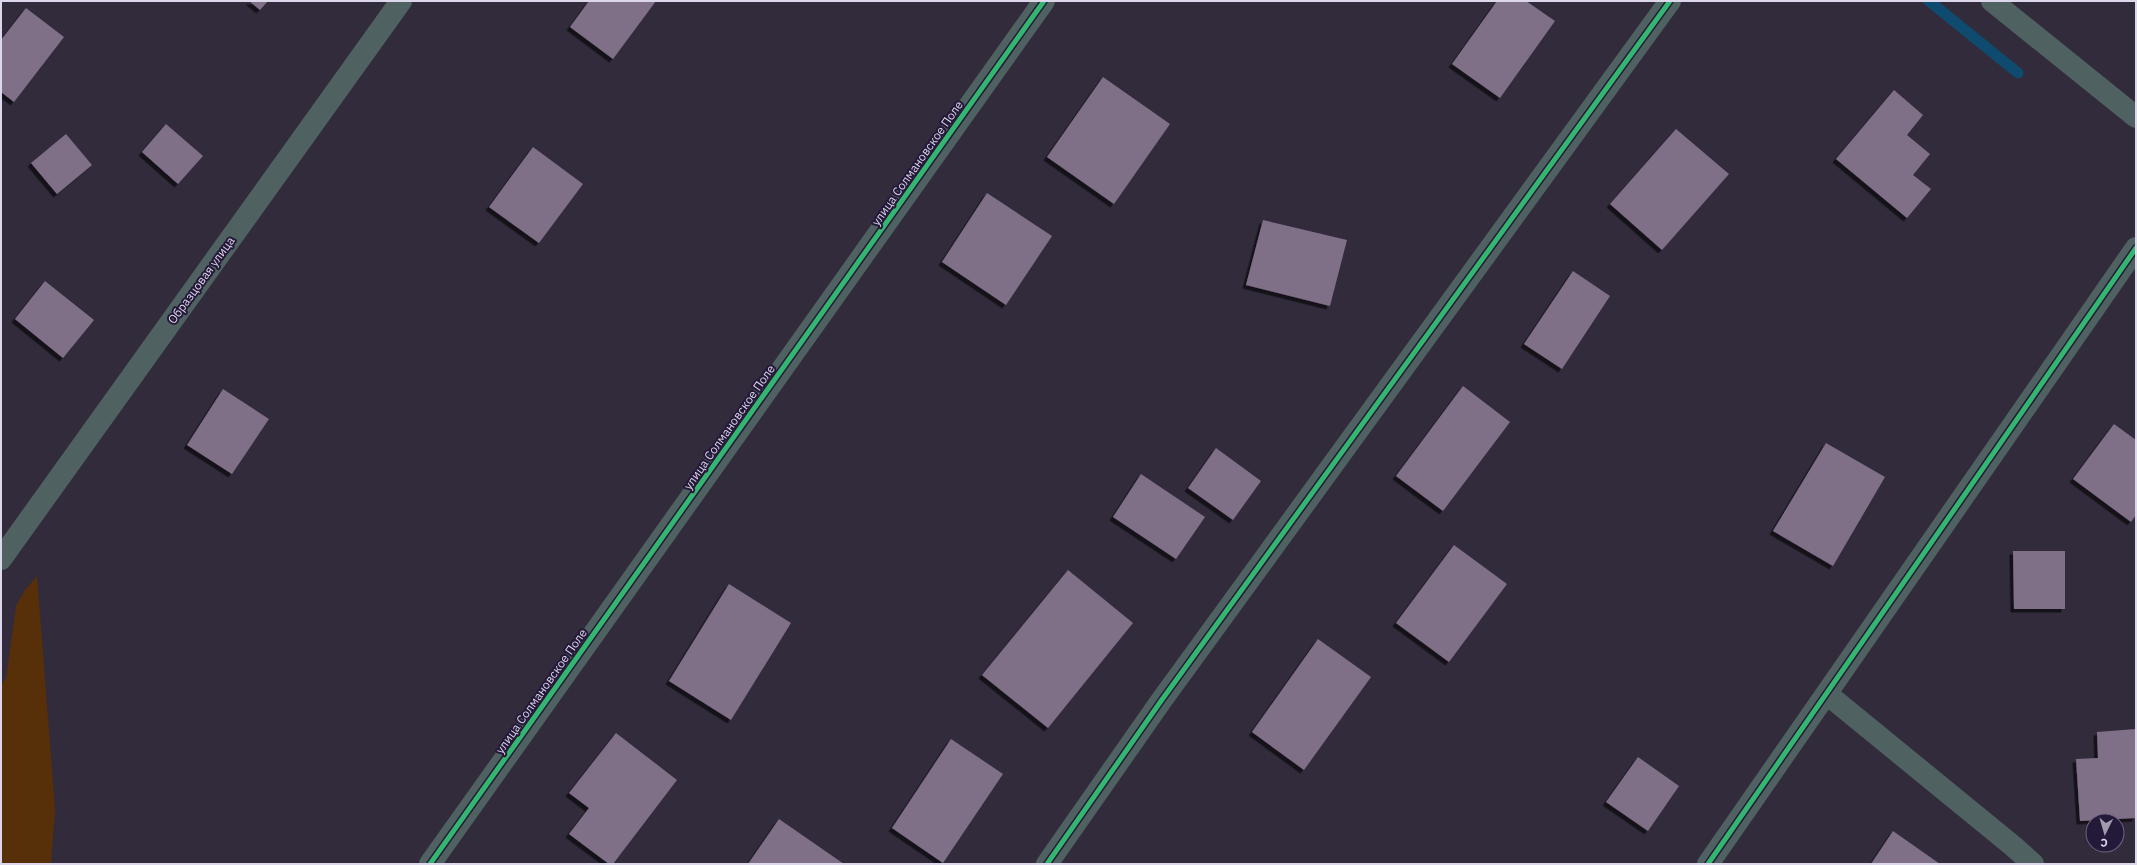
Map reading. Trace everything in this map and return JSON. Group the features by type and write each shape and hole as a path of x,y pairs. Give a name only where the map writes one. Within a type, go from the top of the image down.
{"street":[{"name":"Образцовая улица","path":"1,560 401,1"},
{"name":"улица Солмановское Поле","path":"430,864 1044,1"},
{"path":"1047,864 1161,701 1670,1"},
{"path":"1992,1 2136,117"},
{"path":"1708,864 2136,248"},
{"path":"1827,694 2013,846 2032,864"}],"shaded area":[{"path":"37,576 55,809 51,864 1,864 1,685 6,678 16,606 25,590"}],"building":[{"path":"249,1 268,1 260,10"},
{"path":"589,1 656,1 613,59 570,27"},
{"path":"1497,1 1526,1 1555,21 1500,98 1452,64"},
{"path":"26,8 64,37 14,102 1,92 1,40"},
{"path":"1103,77 1170,124 1114,204 1047,157"},
{"path":"1894,90 1923,115 1907,135 1930,154 1913,175 1931,189 1907,218 1836,159"},
{"path":"166,124 203,156 178,184 142,152"},
{"path":"1676,129 1729,174 1662,250 1610,204"},
{"path":"66,134 92,165 57,194 31,163"},
{"path":"533,147 583,184 539,243 489,207"},
{"path":"987,193 1052,236 1006,305 942,262"},
{"path":"1263,220 1347,240 1330,306 1246,285"},
{"path":"1573,271 1610,296 1562,369 1524,344"},
{"path":"45,281 94,320 63,358 15,319"},
{"path":"1463,386 1510,422 1443,511 1396,476"},
{"path":"223,389 269,419 232,474 187,445"},
{"path":"2114,424 2136,440 2136,515 2131,522 2073,479"},
{"path":"1826,443 1885,477 1833,566 1773,531"},
{"path":"1216,448 1261,481 1233,520 1188,488"},
{"path":"1141,474 1205,517 1176,559 1113,517"},
{"path":"1454,545 1507,584 1449,662 1396,623"},
{"path":"2013,551 2065,551 2065,609 2014,609"},
{"path":"1068,570 1133,623 1048,728 982,675"},
{"path":"729,584 791,623 731,720 669,681"},
{"path":"1318,639 1371,677 1304,770 1252,732"},
{"path":"2136,729 2136,818 2125,819 2125,813 2085,813 2085,821 2080,821 2076,759 2098,758 2097,732"},
{"path":"616,733 677,780 613,864 609,864 569,834 589,808 569,793"},
{"path":"951,739 1003,774 943,863 892,828"},
{"path":"1638,757 1679,786 1648,831 1606,802"},
{"path":"779,819 844,864 748,864"},
{"path":"1893,831 1940,864 1871,864"}],"waterway":[{"path":"1929,1 2018,73"}],"cycle path":[{"path":"430,864 1044,1"},
{"path":"1047,864 1161,701 1670,1"},
{"path":"1708,864 2136,248"}]}
